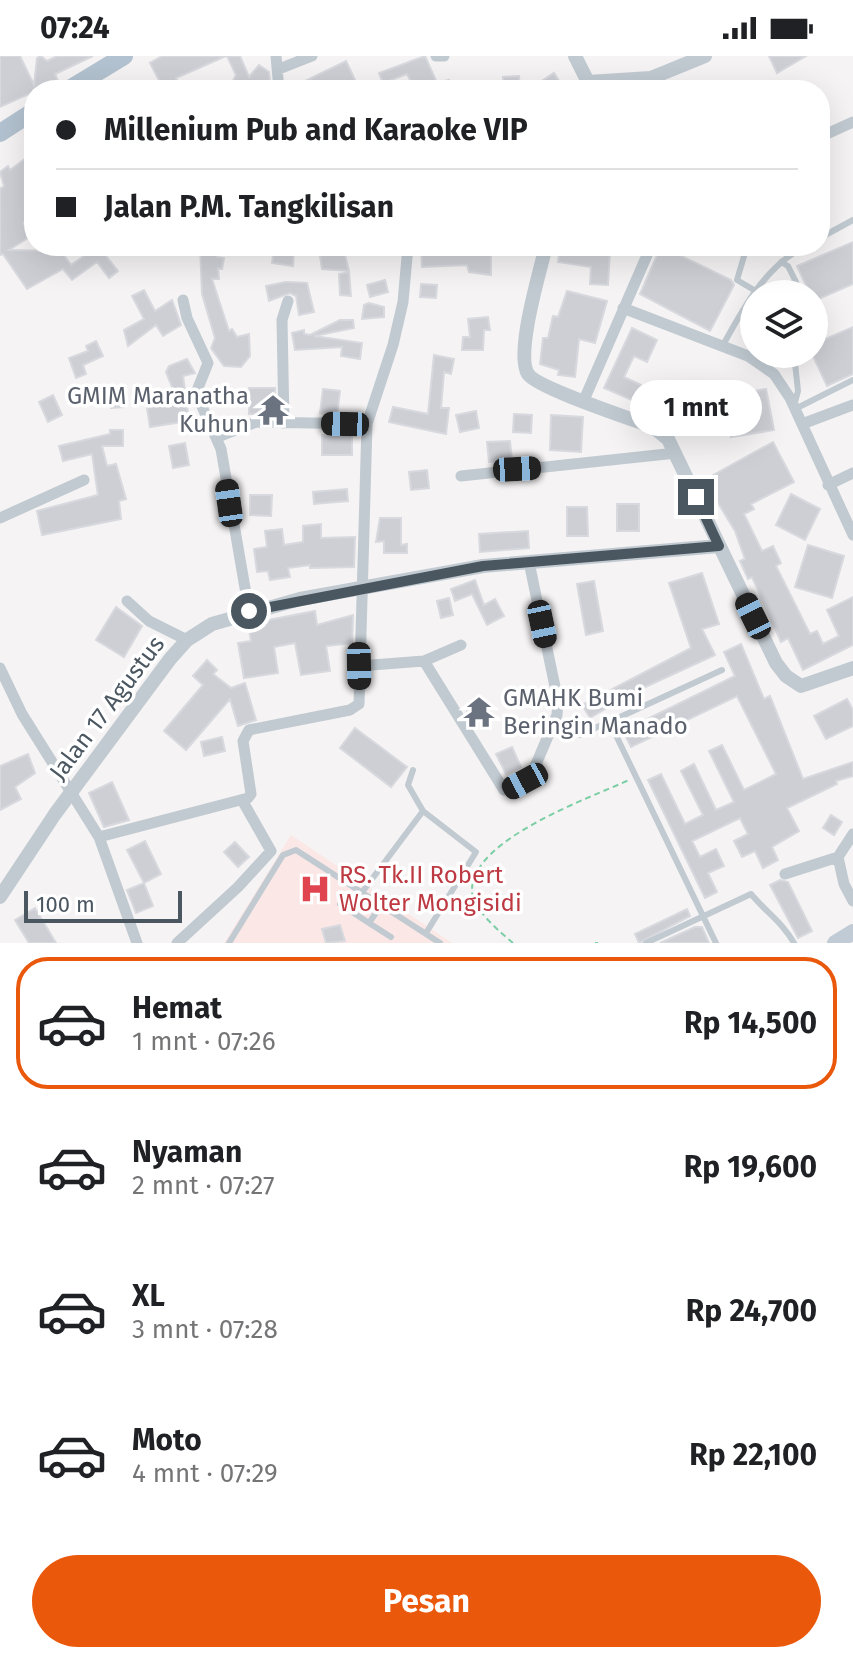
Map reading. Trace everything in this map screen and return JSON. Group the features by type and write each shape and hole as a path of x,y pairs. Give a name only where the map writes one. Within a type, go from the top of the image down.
{"main road":[{"path":"80,80 103,61 124,56"},
{"path":"0,133 24,117"},
{"path":"835,943 853,932"}],"street":[{"path":"276,56 279,80"},
{"path":"279,69 312,56"},
{"path":"436,56 444,56"},
{"path":"575,56 585,80"},
{"path":"635,80 651,78 705,56"},
{"path":"830,132 853,122"},
{"path":"99,837 242,800 251,794 243,741 246,733 255,728 355,708 360,696 360,588 367,424 397,330 407,256"},
{"path":"544,256 524,363 532,378 653,427 668,439 776,663 786,676 801,686 853,668"},
{"path":"584,400 646,256"},
{"path":"183,300 208,363 196,393 218,437 249,611"},
{"path":"284,423 282,320 288,301"},
{"path":"623,308 723,345 748,356 774,374 802,424 853,535"},
{"path":"802,424 853,405"},
{"path":"218,437 256,422 367,424"},
{"path":"461,476 676,453"},
{"path":"828,485 853,473"},
{"path":"0,518 84,480"},
{"name":"Jalan 17 Agustus","path":"0,895 71,791 187,640 212,624 249,611 360,588 529,562 719,546"},
{"path":"424,661 504,790 529,779 557,715 558,701 529,562"},
{"path":"127,601 149,621 187,640"},
{"path":"359,666 424,661 461,645"},
{"path":"1,673 22,714 99,837 137,943"},
{"path":"177,943 238,887 271,851 242,800"},
{"path":"785,874 838,857 853,834"},
{"path":"838,857 844,884 853,901"}],"lane":[{"path":"830,233 853,220"},
{"path":"740,282 737,280 744,256"},
{"path":"764,280 790,256"},
{"path":"781,262 788,266 795,280"},
{"path":"723,345 740,315"},
{"path":"794,408 798,391 796,368"},
{"path":"794,408 853,380"},
{"path":"614,724 620,717 722,670"},
{"path":"580,735 608,722 614,724 635,777 716,943"},
{"path":"413,770 408,785 423,811 476,852 426,933"},
{"path":"363,891 423,811"},
{"path":"229,943 288,851 296,850 440,943"},
{"path":"646,943 751,894 764,910 783,924 794,943"},
{"path":"340,904 391,937"},
{"path":"369,923 382,904"}],"path":[{"path":"513,943 475,901 472,890 478,869 522,830 635,777"}],"shaded area":[{"name":"RS. Tk.II Robert Wolter Mongisidi","path":"291,835 452,943 224,943"}],"building":[{"path":"0,56 20,56 32,80 24,80 24,96 0,107"},
{"path":"41,56 47,61 57,56 93,56 55,74 58,80 35,80 37,58"},
{"path":"162,56 226,56 177,80 159,80 150,63"},
{"path":"227,56 240,56 249,77 259,65 269,72 270,80 233,80 236,75"},
{"path":"425,56 436,80 410,80 407,74 382,80 379,73"},
{"path":"769,56 806,56 777,73"},
{"path":"346,61 355,80 307,80"},
{"path":"554,73 559,80 543,80"},
{"path":"519,76 519,80 503,80 503,77"},
{"path":"24,160 24,240 9,250 24,250 24,256 65,256 71,265 84,256 106,256 118,271 109,278 97,262 72,280 63,269 27,289 3,254 0,255 0,189 4,186 0,172 8,166 10,170"},
{"path":"853,242 853,284 828,295 828,280 804,280 797,266 820,256 830,256 830,252"},
{"path":"200,256 224,258 222,269 218,268 219,279 212,279 229,331 232,329 237,337 249,334 250,356 241,367 224,366 211,348 215,338 202,294"},
{"path":"273,256 294,256 293,266 272,263"},
{"path":"320,256 345,256 349,271 322,269"},
{"path":"421,256 491,256 491,275 469,272 467,265 422,267"},
{"path":"559,256 610,256 608,285 590,284 591,267 558,262"},
{"path":"657,256 682,256 731,280 734,285 710,331 640,294"},
{"path":"349,272 351,296 340,295 339,274"},
{"path":"385,280 388,292 370,297 367,285"},
{"path":"286,282 307,283 314,312 299,315 296,296 290,293 269,301 266,286"},
{"path":"421,284 437,285 436,298 420,297"},
{"path":"144,290 155,311 172,300 181,325 163,336 156,325 128,346 124,330 144,319 132,296"},
{"path":"567,291 607,301 595,343 579,339 575,377 558,375 559,370 540,364 543,338 548,338 553,316 558,317"},
{"path":"369,303 384,307 384,317 362,319 364,305"},
{"path":"488,317 490,330 484,330 483,350 462,350 463,337 470,337 468,319"},
{"path":"340,320 353,320 354,328 314,336 362,343 360,359 341,356 342,347 295,350 292,333 304,330 304,334 310,335"},
{"path":"853,327 853,374 827,386 819,368 828,368 828,338"},
{"path":"632,328 657,340 647,362 634,356 624,377 641,385 634,401 604,388"},
{"path":"96,341 103,356 83,365 86,374 76,378 69,358 88,351 86,346"},
{"path":"434,355 454,359 451,374 444,372 441,408 449,408 446,434 389,422 393,407 428,414"},
{"path":"187,359 195,373 183,376 189,421 150,427 147,408 178,402 166,372 169,366"},
{"path":"249,388 275,388 275,414 249,414"},
{"path":"122,389 124,407 111,408 109,390"},
{"path":"323,389 340,391 337,415 320,413"},
{"path":"766,389 774,430 731,437 723,397"},
{"path":"53,395 62,415 48,422 39,402"},
{"path":"476,411 479,428 460,432 456,415"},
{"path":"514,414 532,415 531,433 513,432"},
{"path":"551,415 583,417 581,452 550,450"},
{"path":"110,430 123,430 123,446 102,446 107,466 116,464 126,499 119,501 121,519 42,535 37,511 98,495 92,454 63,461 59,446 110,434"},
{"path":"322,435 352,435 352,455 322,455"},
{"path":"510,441 512,460 489,462 487,442"},
{"path":"773,442 794,482 751,504 754,509 744,514 762,551 773,546 781,563 776,566 810,634 817,631 823,644 839,636 827,610 853,597 853,645 803,670 788,638 781,642 752,577 748,579 740,561 745,559 735,531 704,480"},
{"path":"185,443 189,465 173,468 169,446"},
{"path":"427,470 429,488 411,490 409,472"},
{"path":"347,489 348,501 314,504 313,492"},
{"path":"791,494 820,509 805,540 776,525"},
{"path":"250,495 272,495 271,516 250,515"},
{"path":"617,504 639,504 639,531 617,531"},
{"path":"567,507 587,507 588,536 567,536"},
{"path":"380,518 401,518 401,545 407,544 407,553 384,553 384,541 376,542"},
{"path":"321,524 321,538 355,537 354,567 310,568 310,565 288,568 290,577 270,580 268,571 257,572 254,549 267,547 265,531 282,529 284,545 303,542 303,526"},
{"path":"528,531 529,548 480,552 479,534"},
{"path":"808,545 844,556 832,598 795,587"},
{"path":"702,573 719,624 702,629 715,655 630,694 590,718 582,705 691,648 669,583"},
{"path":"475,580 484,605 495,599 504,616 487,625 472,594 455,601 451,589"},
{"path":"594,581 603,631 586,635 577,584"},
{"path":"449,598 453,615 441,618 437,601"},
{"path":"116,607 142,626 124,657 96,640"},
{"path":"315,611 317,625 353,615 352,643 326,646 330,671 301,675 295,643 274,647 278,673 244,678 238,643 251,641 248,624"},
{"path":"741,644 764,699 770,696 803,779 853,762 853,776 836,781 837,784 787,808 799,831 772,847 778,860 763,868 755,851 742,857 734,841 748,834 740,818 692,841 700,857 716,849 724,866 708,873 717,892 705,898 648,780 661,774 685,824 703,815 681,771 694,764 716,810 734,802 709,751 722,745 744,790 776,774 737,696 631,747 623,731 735,676 724,652"},
{"path":"207,660 217,670 213,674 231,688 245,683 256,720 238,726 230,699 186,750 164,731 203,685 193,676"},
{"path":"847,699 853,710 853,726 826,739 814,716"},
{"name":"GMAHK Bumi Beringin Manado","path":"483,701 491,714 475,724 467,711"},
{"path":"355,728 407,767 391,787 340,748"},
{"path":"222,737 225,751 204,756 201,742"},
{"path":"512,747 521,767 506,774 496,754"},
{"path":"28,754 35,773 15,787 21,799 0,810 0,766"},
{"path":"112,782 129,820 104,827 89,793"},
{"path":"831,815 842,822 834,835 823,828"},
{"path":"145,841 161,874 144,883 127,850"},
{"path":"235,842 249,857 238,867 224,852"},
{"path":"780,880 788,882 812,931 798,938 770,885"},
{"path":"144,883 153,906 136,913 127,890"},
{"path":"35,908 56,943 29,943 15,920"},
{"path":"687,909 690,916 639,943 635,934"},
{"path":"340,925 345,941 326,943 322,929"},
{"path":"695,927 702,927 709,943 660,943"}],"place":[{"name":"GMIM Maranatha Kuhun","path":"273,410"},
{"name":"GMAHK Bumi Beringin Manado","path":"479,712"},
{"name":"RS. Tk.II Robert Wolter Mongisidi","path":"315,889"}],"route":[{"path":"249,611 483,566 719,546 696,497"}]}
